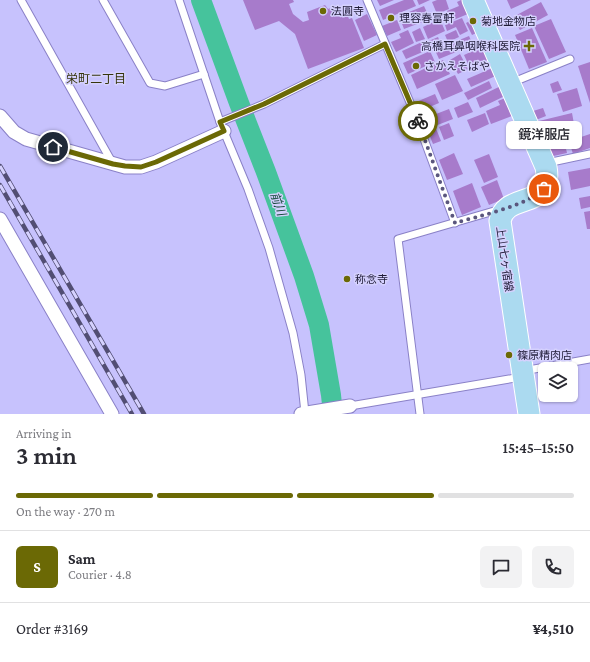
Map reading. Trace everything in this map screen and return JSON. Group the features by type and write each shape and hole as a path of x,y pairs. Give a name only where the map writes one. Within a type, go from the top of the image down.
{"main road":[{"path":"473,0 545,163 548,176 547,184 538,195 508,207"},
{"name":"上山七ヶ宿線","path":"508,207 501,214 500,221 528,414"}],"street":[{"path":"0,116 14,132 26,139 113,164 141,167 156,162 222,127"},
{"path":"0,219 112,414"},
{"path":"305,413 350,406"}],"lane":[{"path":"21,0 113,164"},
{"path":"103,0 150,83 165,86 204,74"},
{"path":"179,0 222,127 248,189 269,248 293,333 301,375 305,413"},
{"path":"367,0 414,112 455,223"},
{"path":"222,127 264,104 385,44"},
{"path":"510,83 570,59"},
{"path":"545,163 590,154"},
{"path":"420,414 398,239 508,207"},
{"path":"350,406 522,374 590,359"}],"building":[{"path":"243,0 293,0 294,2 289,4 293,14 303,22 309,20 307,12 325,5 328,9 339,5 342,14 346,12 349,19 352,18 364,48 308,69 295,34 279,21 255,30"},
{"path":"377,0 394,0 380,6"},
{"path":"404,0 413,0 416,6 383,20 379,10"},
{"path":"417,0 430,0 419,5"},
{"path":"437,0 446,0 449,9 437,14 432,2"},
{"path":"461,0 470,0 475,11 451,21 447,11 459,6 457,2"},
{"path":"507,0 531,0 511,9"},
{"path":"541,2 548,15 520,30 513,17"},
{"path":"424,6 430,19 404,29 399,16"},
{"path":"367,14 377,35 364,41 355,20"},
{"path":"477,17 483,30 472,35 466,23"},
{"path":"462,18 468,31 460,35 456,27 447,31 445,25"},
{"path":"440,19 445,31 428,39 423,27"},
{"path":"551,19 566,52 549,59 534,26"},
{"path":"397,20 401,30 387,36 382,26"},
{"path":"420,28 425,39 416,42 412,32"},
{"path":"532,28 547,62 529,69 515,35"},
{"path":"408,30 414,43 396,52 391,42 401,38 399,34"},
{"path":"456,30 459,37 448,42 445,35"},
{"path":"469,36 473,45 439,59 435,50"},
{"path":"438,37 441,45 427,50 424,43"},
{"path":"422,42 425,51 406,59 402,51"},
{"path":"488,44 494,57 470,68 464,55"},
{"path":"430,51 435,62 408,74 403,63"},
{"path":"460,54 468,69 458,74 450,60"},
{"path":"443,60 450,74 417,89 411,75"},
{"path":"590,62 590,103 578,66"},
{"path":"497,66 500,74 471,87 467,79"},
{"path":"455,75 463,91 442,100 435,84"},
{"path":"489,81 492,88 468,100 464,93"},
{"path":"558,81 562,90 553,93 550,84"},
{"path":"505,84 509,94 480,108 476,98"},
{"path":"577,88 582,106 563,112 557,94"},
{"path":"435,94 439,103 420,111 416,102"},
{"path":"510,96 517,114 491,124 486,111 500,105 498,101"},
{"path":"468,102 473,112 458,118 454,108"},
{"path":"543,108 546,116 536,120 533,111"},
{"path":"449,109 453,119 435,126 441,141 433,144 423,119"},
{"path":"485,113 489,124 472,132 467,120"},
{"path":"572,113 574,124 541,132 539,121"},
{"path":"449,123 454,136 444,140 439,127"},
{"path":"567,128 570,139 564,140 567,153 549,157 544,134"},
{"path":"590,134 590,148 573,154 569,141"},
{"path":"454,153 463,174 447,180 439,160"},
{"path":"489,154 498,177 484,183 474,160"},
{"path":"590,168 590,186 571,190 568,172"},
{"path":"497,180 504,199 489,205 481,187"},
{"path":"472,183 481,207 462,215 453,191"},
{"path":"590,196 590,207 581,209 579,198"},
{"path":"590,211 590,229 587,229 584,212"}],"waterway":[{"name":"前川","path":"201,0 304,276 319,325 333,414"}],"railway":[{"path":"0,166 144,414"},
{"path":"0,185 132,414"}],"way so far":[{"path":"418,121 455,223 517,204 538,195 544,189"}],"place":[{"name":"法圓寺","path":"323,11"},
{"name":"理容春富軒","path":"391,18"},
{"name":"菊地金物店","path":"473,21"},
{"name":"高橋耳鼻咽喉科医院","path":"529,46"},
{"name":"さかえそばや","path":"416,66"},
{"name":"鏡洋服店","path":"544,189"},
{"name":"称念寺","path":"347,279"},
{"name":"篠原精肉店","path":"509,355"}],"district":[{"name":"栄町二丁目","path":"96,79"}],"route":[{"path":"53,147 113,164 141,167 156,162 224,131 220,122 264,104 385,44 418,121"}]}
